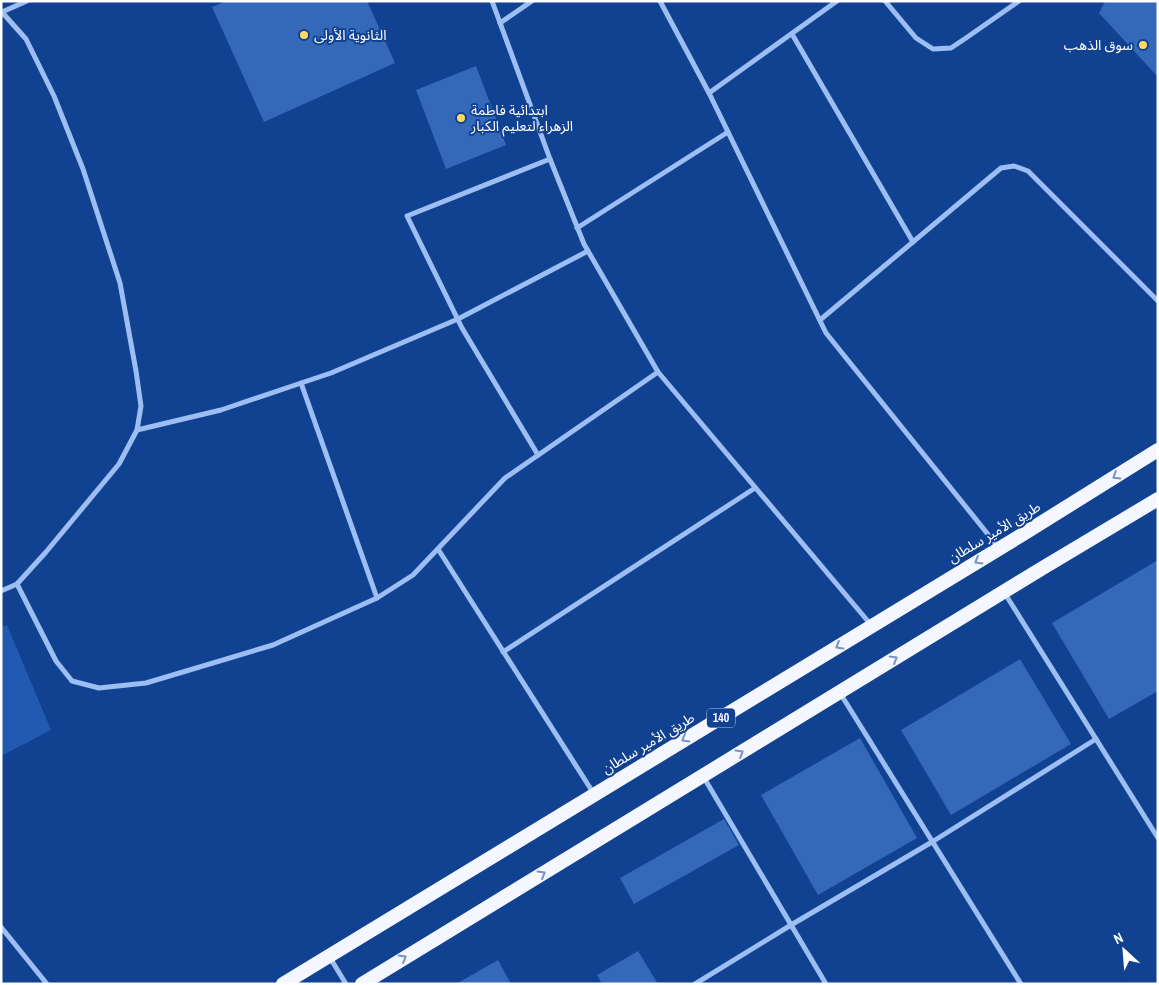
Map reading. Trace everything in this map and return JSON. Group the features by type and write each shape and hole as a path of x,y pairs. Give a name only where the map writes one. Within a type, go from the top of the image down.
{"highway":[{"name":"طريق الأمير سلطان","path":"282,984 1158,450"},
{"path":"362,984 1158,499"}],"street":[{"path":"1,591 17,584 46,552 118,464 137,430 141,406 120,283 86,177 54,96 26,39 2,11 27,1"},
{"path":"492,1 550,159 584,244 658,372 872,626"},
{"path":"500,23 532,1"},
{"path":"660,1 709,93 826,334 999,548"},
{"path":"709,93 837,1"},
{"path":"885,1 916,38 933,49 951,48 1019,1"},
{"path":"792,34 913,242"},
{"path":"577,228 728,132"},
{"path":"538,455 458,319 407,216 550,159"},
{"path":"820,320 1001,168 1014,166 1028,172 1158,301"},
{"path":"137,430 221,410 331,373 458,319 588,251"},
{"path":"17,584 56,661 72,680 99,688 146,683 273,645 377,598 412,575 505,478 658,372"},
{"path":"302,383 377,598"},
{"path":"503,652 756,488"},
{"path":"438,549 594,794"},
{"path":"1004,592 1158,838"},
{"path":"839,692 1021,984"},
{"path":"695,984 932,842 1096,738"},
{"path":"702,776 826,984"},
{"path":"1,928 47,984"},
{"path":"329,956 346,984"}],"shaded area":[{"path":"7,625 51,730 1,756 1,627"}],"building":[{"name":"الثانوية الأولى","path":"226,1 367,1 395,63 264,122 212,7"},
{"name":"سوق الذهب","path":"1105,1 1158,1 1158,77 1099,13"},
{"name":"ابتدائية فاطمة الزهراء لتعليم الكبار","path":"476,66 506,145 446,169 416,90"},
{"path":"1158,560 1158,691 1109,719 1052,623"},
{"path":"1020,659 1071,744 951,815 901,730"},
{"path":"860,738 917,838 818,895 761,795"},
{"path":"724,819 739,845 634,904 620,878"},
{"path":"638,951 658,984 602,984 597,975"},
{"path":"498,960 511,984 456,984"}],"place":[{"name":"الثانوية الأولى","path":"304,35"},
{"name":"سوق الذهب","path":"1143,45"},
{"name":"ابتدائية فاطمة الزهراء لتعليم الكبار","path":"461,118"}]}
